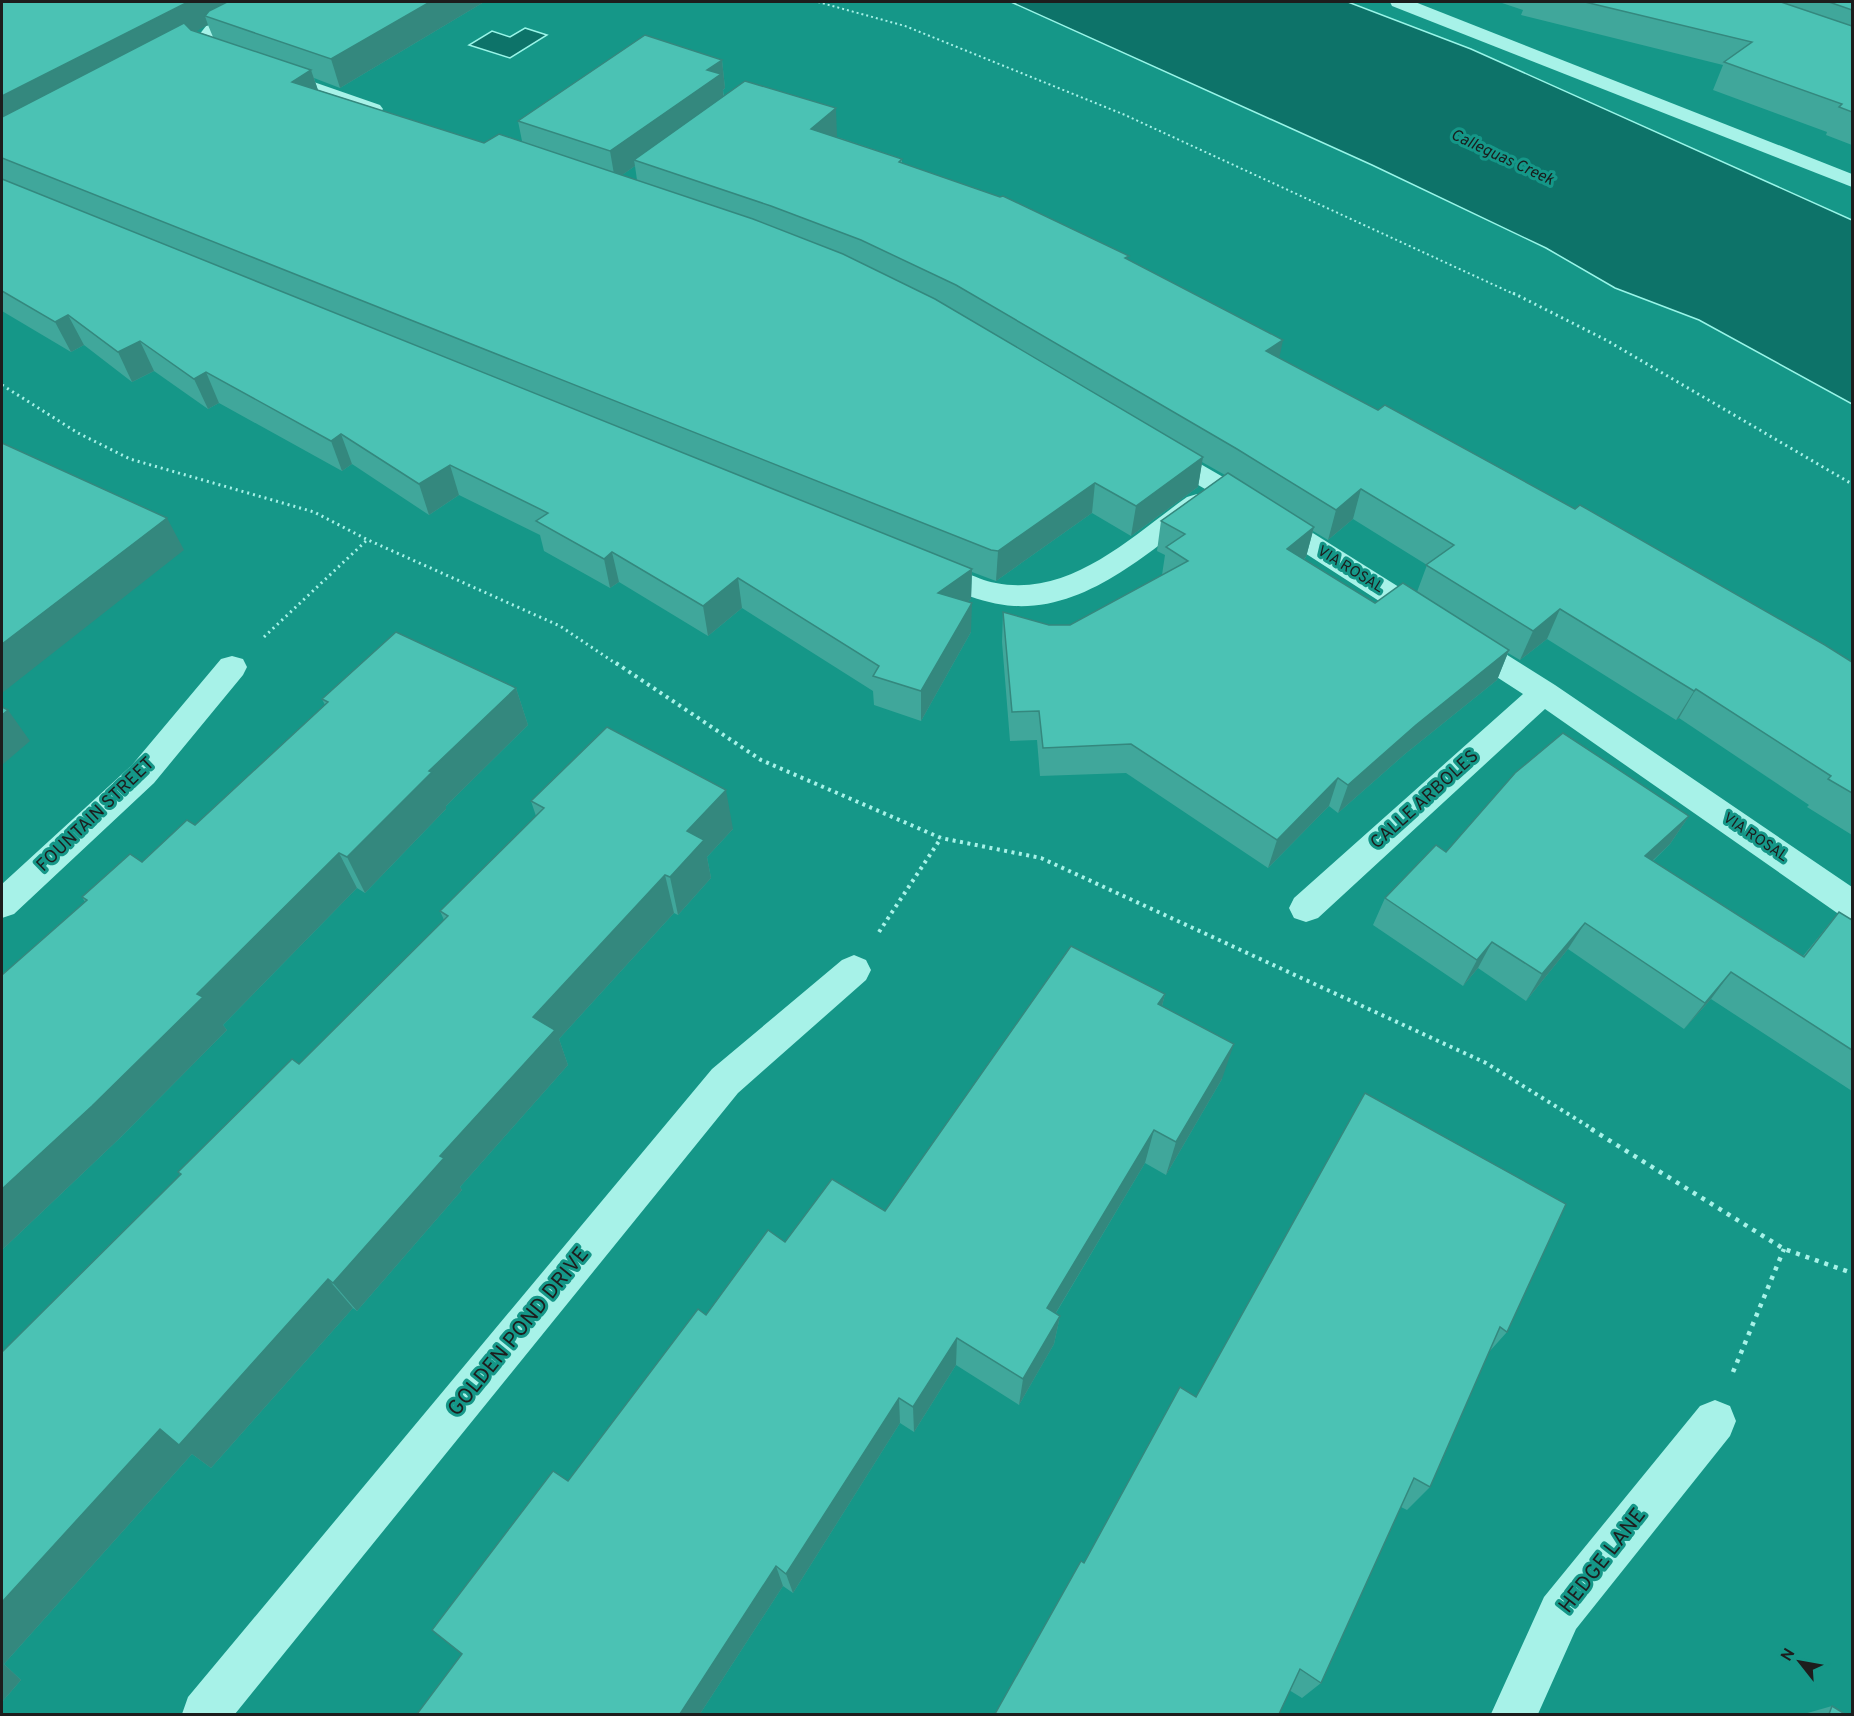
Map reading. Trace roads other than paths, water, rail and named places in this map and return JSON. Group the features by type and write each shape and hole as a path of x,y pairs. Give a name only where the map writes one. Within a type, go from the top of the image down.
{"street":[{"path":"1399,2 1852,181"},
{"path":"183,46 222,25 202,44 209,52 391,115"},
{"name":"VIA ROSAL","path":"1146,444 1221,487 1544,693 1852,905"},
{"path":"911,563 993,593 1018,596 1069,586 1101,571 1221,487"},
{"name":"FOUNTAIN STREET","path":"2,904 143,774 232,667"},
{"name":"CALLE ARBOLES","path":"1306,908 1544,693"},
{"name":"GOLDEN POND DRIVE","path":"205,1714 725,1081 854,970"},
{"name":"HEDGE LANE","path":"1514,1714 1560,1613 1714,1421"}],"water":[{"name":"Calleguas Creek","path":"1011,2 1348,2 1471,49 1852,220 1852,404 1699,320 1615,288 1546,248 1372,165"},
{"path":"525,28 547,35 510,58 469,45 492,31 510,37"}]}
